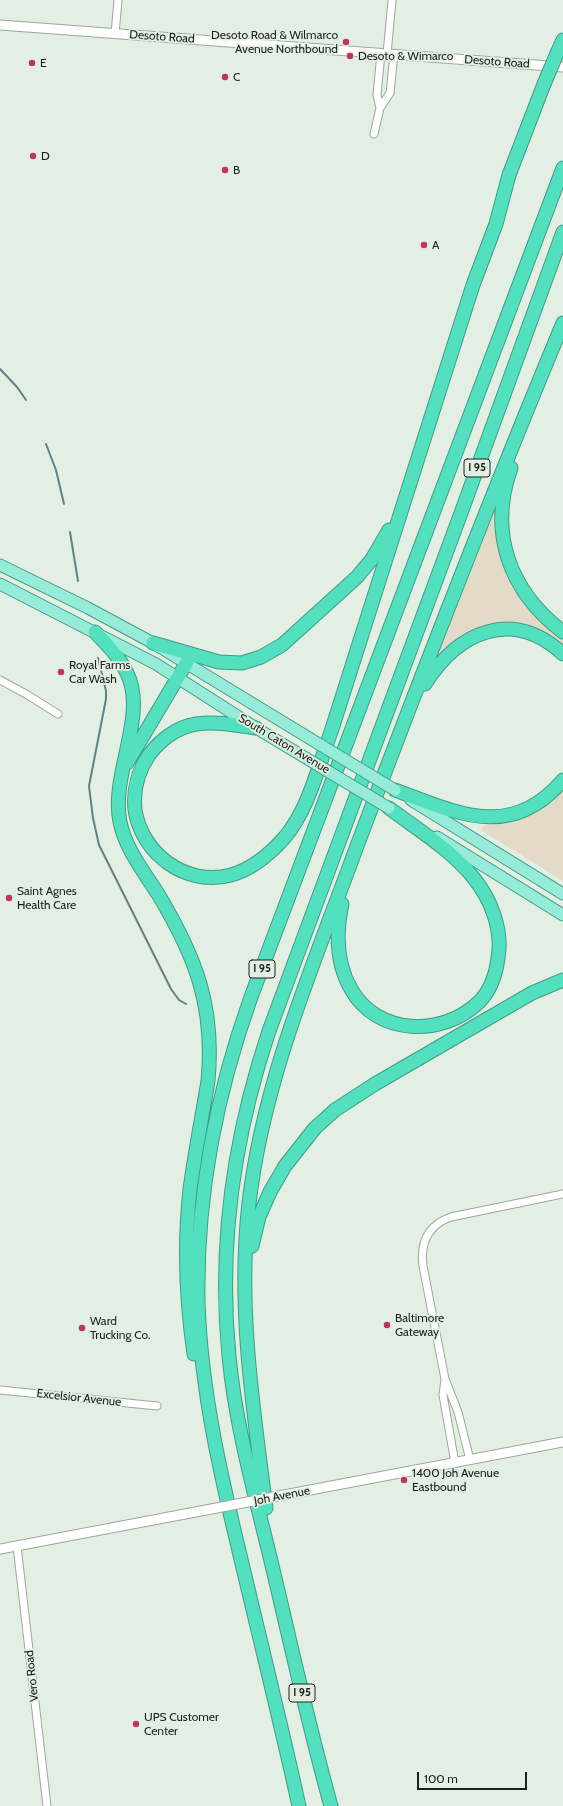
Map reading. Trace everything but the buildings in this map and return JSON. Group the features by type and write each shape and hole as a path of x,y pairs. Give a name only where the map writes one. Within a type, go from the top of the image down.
{"highway":[{"path":"256,728 214,723 194,724 172,733 162,741 149,756 139,774 135,791 135,805 137,821 142,834 148,844 162,859 185,873 216,877 230,875 250,866 273,849 296,821 306,800 348,683 474,285 496,224 509,175 544,84 561,46"},
{"name":"I 95","path":"299,1806 216,1454 208,1403 202,1357 198,1302 199,1249 211,1139 220,1099 235,1046 254,990 563,168"},
{"name":"I 95","path":"331,1806 275,1579 238,1416 229,1357 226,1269 234,1172 244,1120 255,1075 269,1031 461,513 563,232"},
{"path":"275,1579 249,1371 245,1307 246,1238 249,1202 257,1150 267,1101 295,1013 402,728 502,471 563,324"},
{"path":"563,324 509,474 502,500 502,524 504,547 518,582 528,599 540,613 563,632"},
{"path":"153,643 209,659 230,663 242,663 257,659 282,645 342,592 372,559 392,525 416,465"},
{"path":"402,728 433,671 457,646 471,637 485,632 503,630 519,631 536,635 549,642 563,654"},
{"path":"96,632 122,663 128,674 132,688 132,719 120,775 118,805 124,838 166,907 191,956 205,1000 209,1022 210,1058 208,1081 194,1163 188,1218 187,1303 201,1397 212,1450 234,1529"},
{"path":"120,775 186,662"},
{"path":"395,790 455,812 472,817 489,818 527,809 544,798 563,780"},
{"path":"350,865 340,912 338,934 339,954 343,973 351,990 363,1005 378,1016 394,1024 413,1027 429,1027 446,1023 465,1014 480,1001 490,986 496,969 500,952 500,936 492,910 485,895 473,878 459,863 389,808"},
{"path":"245,1307 250,1255 260,1217 270,1192 285,1166 315,1128 335,1110 355,1096 532,993 563,980"}],"main road":[{"name":"South Caton Avenue","path":"0,565 88,608 186,662 563,894"},
{"name":"South Caton Avenue","path":"0,584 156,664 256,728 563,915"}],"street":[{"path":"115,34 118,0"},
{"path":"374,134 380,108 390,93 388,54 392,0"},
{"name":"Desoto Road","path":"0,25 563,67"},
{"path":"380,108 377,95 388,54"},
{"path":"0,680 58,714"},
{"path":"470,1460 458,1412 445,1379 421,1254 426,1236 432,1228 441,1221 451,1217 563,1194"},
{"path":"445,1379 443,1395 455,1463"},
{"name":"Excelsior Avenue","path":"0,1390 157,1406"},
{"name":"Joh Avenue","path":"0,1549 563,1442"},
{"name":"Vero Road","path":"17,1546 47,1806"}],"shaded area":[{"path":"496,504 497,535 503,560 563,637 563,647 553,639 530,628 518,625 492,624 467,632 454,640 442,651 437,651"},
{"path":"563,790 563,881 481,830 484,825 506,821 537,811"}],"waterway":[{"path":"0,369 17,387 26,400"},
{"path":"46,444 56,470 64,504"},
{"path":"70,532 78,581"},
{"path":"98,658 106,691 106,699 89,786 93,818 99,845 171,989 179,1000 186,1004"}],"place":[{"name":"Desoto Road & Wilmarco Avenue Northbound","path":"346,42"},
{"name":"Desoto & Wimarco","path":"350,56"},
{"name":"E","path":"32,63"},
{"name":"C","path":"225,77"},
{"name":"D","path":"33,156"},
{"name":"B","path":"225,170"},
{"name":"A","path":"424,245"},
{"name":"Royal Farms Car Wash","path":"61,672"},
{"name":"Saint Agnes Health Care","path":"9,898"},
{"name":"Baltimore Gateway","path":"387,1325"},
{"name":"Ward Trucking Co.","path":"82,1328"},
{"name":"1400 Joh Avenue Eastbound","path":"404,1480"},
{"name":"UPS Customer Center","path":"136,1724"}]}
